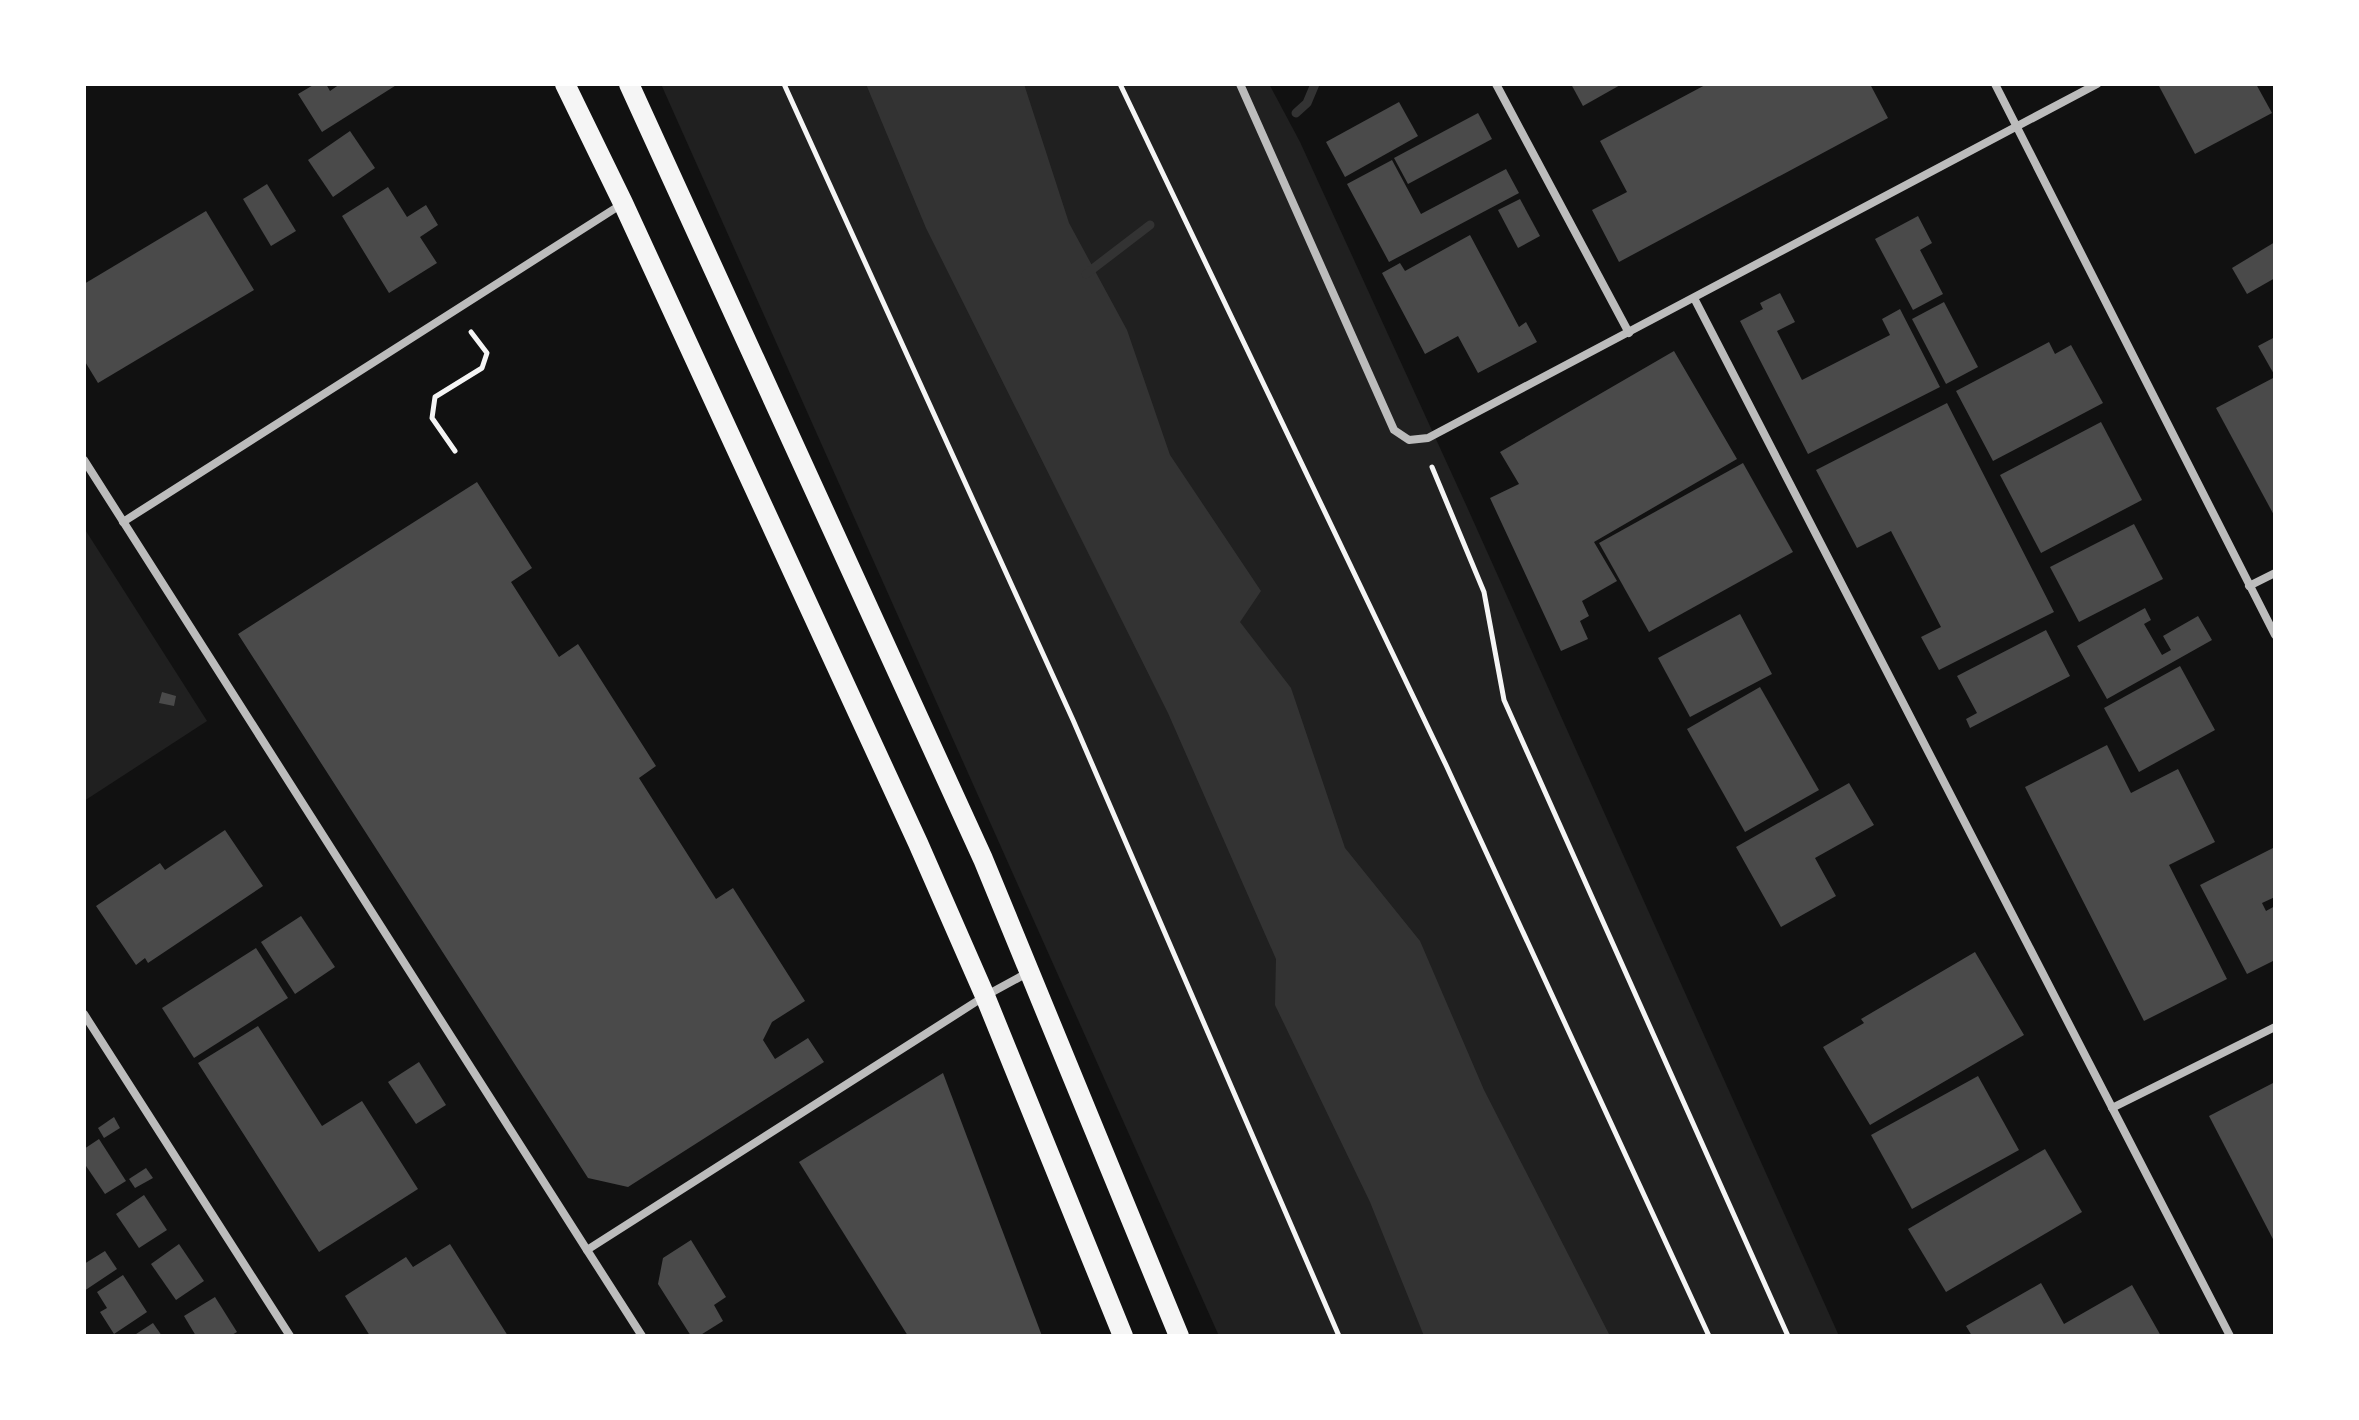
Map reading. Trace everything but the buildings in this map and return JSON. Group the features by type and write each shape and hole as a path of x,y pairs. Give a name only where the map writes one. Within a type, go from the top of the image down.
{"main road":[{"path":"565,84 623,203 918,843 985,996 1123,1336"},
{"path":"629,84 983,859 1179,1336"}],"street":[{"path":"1240,84 1394,430 1409,440 1428,438 2097,84"},
{"path":"1496,84 1629,333"},
{"path":"1995,84 2275,635"},
{"path":"123,522 623,203"},
{"path":"1694,298 2230,1336"},
{"path":"84,460 642,1336"},
{"path":"2249,586 2275,573"},
{"path":"587,1250 985,996 1029,972"},
{"path":"84,1014 290,1336"},
{"path":"2112,1108 2275,1027"}],"path":[{"path":"784,84 1073,720 1339,1336"},
{"path":"1120,84 1446,765 1709,1336"},
{"path":"455,451 432,418 435,397 482,368 487,353 471,332"},
{"path":"1432,467 1484,592 1504,700 1788,1336"}],"shaded area":[{"path":"661,84 1269,84 1300,142 1467,507 1839,1336 1219,1336"},
{"path":"866,84 1024,84 1069,223 1127,330 1170,455 1261,591 1240,622 1291,688 1345,848 1420,941 1484,1090 1610,1336 1424,1336 1370,1202 1275,1005 1276,959 1168,713 926,228"},
{"path":"84,528 207,721 84,801"}],"waterway":[{"path":"1296,113 1307,103 1315,84"},
{"path":"1086,274 1150,225"}]}
